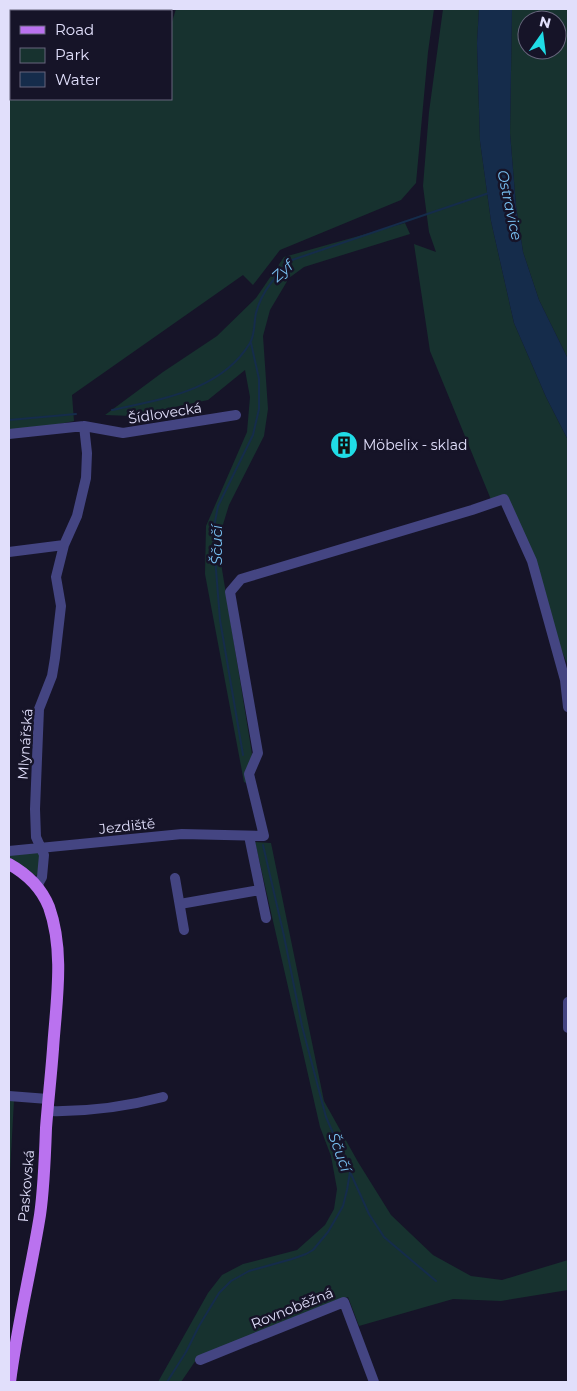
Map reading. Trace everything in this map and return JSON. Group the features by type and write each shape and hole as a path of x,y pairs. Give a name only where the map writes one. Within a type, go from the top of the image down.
{"main road":[{"name":"Paskovská","path":"9,864 29,877 45,898 52,918 58,963 43,1193 11,1350 10,1382"}],"street":[{"name":"Šídlovecká","path":"9,434 84,426 123,433 236,415"},
{"name":"Mlynářská","path":"37,886 42,877 44,855 36,837 35,809 40,709 52,676 55,658 61,606 56,577 64,545 77,516 84,494 87,453 84,426"},
{"name":"Jezdiště","path":"9,851 182,834 264,836 250,774 258,753 230,592 241,579 504,499 532,561 565,680 568,707"},
{"path":"9,552 64,545"},
{"path":"249,836 266,918"},
{"path":"175,878 184,930"},
{"path":"180,904 260,890"},
{"path":"568,1002 568,1028"},
{"path":"9,1096 48,1105 66,1112 119,1106 163,1097"},
{"name":"Rovnoběžná","path":"200,1360 344,1302 374,1382"}],"green space":[{"path":"9,9 139,9 10,10 10,100 172,100 172,22 176,9 434,9 428,52 416,183 401,200 280,250 253,285 243,275 72,395 74,421 44,427 9,430"},
{"path":"443,9 479,9 477,43 480,141 491,221 514,323 546,397 568,440 568,666 504,499 492,502 430,351 414,244 436,252 429,232 423,186 429,112"},
{"path":"512,9 568,9 568,359 539,300 523,252 516,206 510,133"},
{"path":"405,223 410,234 304,267 289,278 270,310 263,336 268,409 264,436 229,505 221,531 220,557 252,754 246,783 244,782 205,574 206,526 247,432 250,397 245,370 208,400 132,416 105,415 163,372 217,336 256,298 284,257"},
{"path":"255,842 271,843 324,1101 358,1162 391,1215 433,1255 471,1276 502,1280 568,1260 568,1290 501,1301 453,1299 359,1326 348,1297 196,1360 181,1382 158,1382 208,1293 222,1275 243,1264 297,1250 325,1225 334,1209 337,1189 331,1156 320,1127"},
{"path":"41,853 39,872 36,876 9,858 9,855"},
{"path":"9,1100 14,1100 9,1191"}],"water":[{"name":"Ostravice","path":"479,9 512,9 510,133 516,206 523,252 539,300 568,359 568,440 546,397 514,323 491,221 480,141 477,43"}],"waterway":[{"name":"Zyf","path":"112,410 170,397 207,382 223,372 238,359 252,340 256,313 262,297 275,278 292,260 489,193"},
{"name":"Ščučí","path":"243,755 220,620 213,532 218,506 253,435 259,409 259,379 251,343"},
{"name":"Zyf","path":"9,420 76,414"},
{"name":"Ščučí","path":"167,1382 219,1293 231,1281 249,1271 292,1259 313,1250 328,1232 343,1206 347,1190 350,1172 326,1117 302,1026 263,845"},
{"path":"351,1174 369,1214 384,1237 436,1281"}],"place":[{"name":"Möbelix - sklad","path":"344,445"}]}
